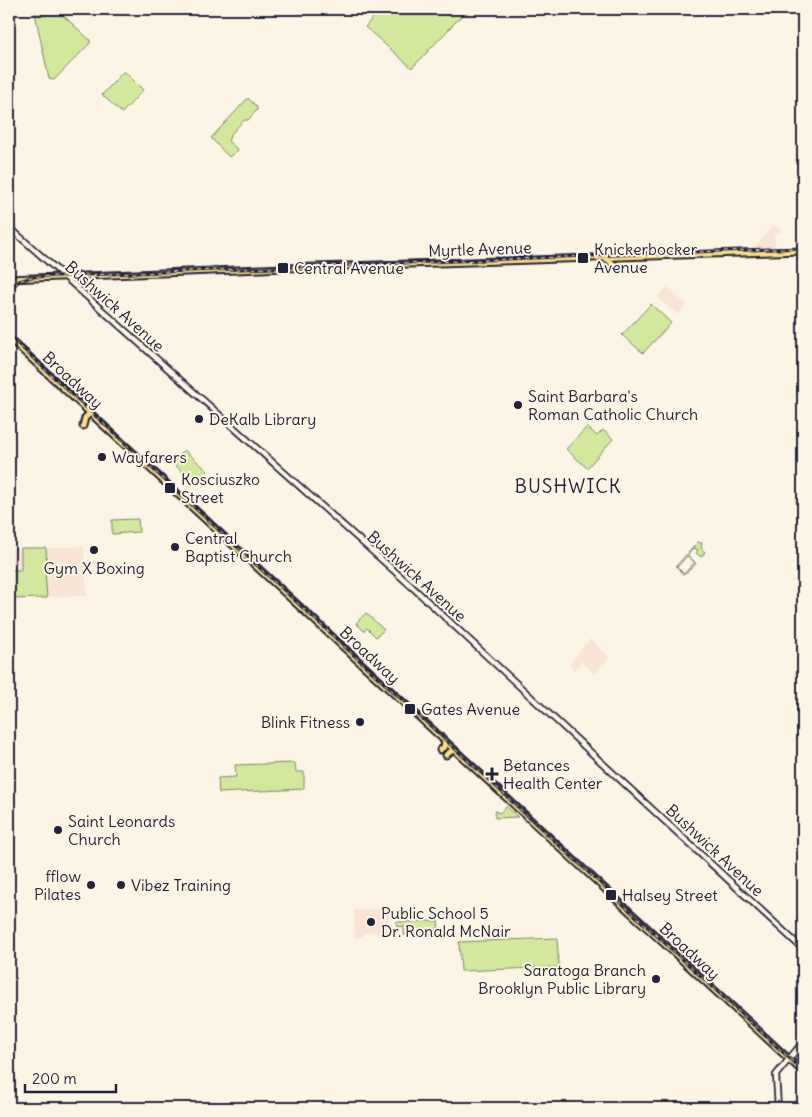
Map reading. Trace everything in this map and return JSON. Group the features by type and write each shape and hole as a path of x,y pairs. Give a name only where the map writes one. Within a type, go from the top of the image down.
{"main road":[{"name":"Bushwick Avenue","path":"9,227 396,573 803,949"},
{"name":"Myrtle Avenue","path":"9,279 803,251"},
{"path":"606,258 618,268"},
{"name":"Broadway","path":"9,338 803,1072"},
{"path":"84,426 85,418 90,413"},
{"path":"440,750 444,747 445,741"},
{"path":"446,755 454,749"},
{"path":"778,1108 776,1075 803,1042"}],"shaded area":[{"path":"774,225 782,232 774,233 775,248 754,248"},
{"path":"667,287 687,305 678,315 659,299 658,296"},
{"path":"84,546 87,596 47,597 44,571 47,568 46,548"},
{"path":"21,548 21,570 9,570 9,549"},
{"path":"590,639 609,657 594,674 581,662 574,670 569,664"},
{"name":"Public School 5 Dr. Ronald McNair","path":"388,909 389,935 378,936 376,932 366,933 363,934 363,937 355,938 354,910"}],"green space":[{"path":"34,9 37,9 38,13 42,13 43,16 46,15 44,9 56,9 90,40 90,43 54,80 49,79"},
{"path":"380,9 468,9 412,68 365,27"},
{"path":"124,71 143,90 122,113 102,95"},
{"path":"248,98 257,107 257,110 231,134 228,141 238,150 229,157 211,138"},
{"path":"651,304 671,323 643,353 622,335"},
{"path":"587,427 597,436 603,430 613,439 587,468 566,449"},
{"path":"184,450 208,471 195,484 173,463"},
{"path":"138,519 139,532 112,534 112,520"},
{"path":"698,542 702,543 701,548 705,552 701,557 696,553 698,550 694,548 688,555 693,560 687,556 677,567 684,574 695,562 696,564 683,575 676,566"},
{"path":"21,548 46,548 47,598 9,599 9,570 21,570"},
{"path":"366,613 384,630 376,637 367,628 364,631 356,623"},
{"path":"295,763 296,772 304,772 304,789 219,793 218,778 236,777 235,765"},
{"path":"506,806 518,817 495,818 495,811 500,813"},
{"path":"438,921 439,934 404,935 404,926 397,927 396,922"},
{"path":"557,938 559,967 461,971 459,942"}],"railway":[{"path":"9,291 19,281 32,277 803,248"},
{"path":"9,336 803,1071"}],"place":[{"name":"Knickerbocker Avenue","path":"583,258"},
{"name":"Central Avenue","path":"283,268"},
{"name":"Saint Barbara's Roman Catholic Church","path":"518,405"},
{"name":"DeKalb Library","path":"199,419"},
{"name":"Wayfarers","path":"102,457"},
{"name":"Kosciuszko Street","path":"170,488"},
{"name":"Central Baptist Church","path":"175,547"},
{"name":"Gym X Boxing","path":"94,550"},
{"name":"Gates Avenue","path":"410,709"},
{"name":"Blink Fitness","path":"360,722"},
{"name":"Betances Health Center","path":"492,774"},
{"name":"Saint Leonards Church","path":"58,830"},
{"name":"fflow Pilates","path":"91,885"},
{"name":"Vibez Training","path":"121,885"},
{"name":"Halsey Street","path":"611,895"},
{"name":"Public School 5 Dr. Ronald McNair","path":"371,922"},
{"name":"Saratoga Branch Brooklyn Public Library","path":"656,979"}],"district":[{"name":"BUSHWICK","path":"568,486"}]}
